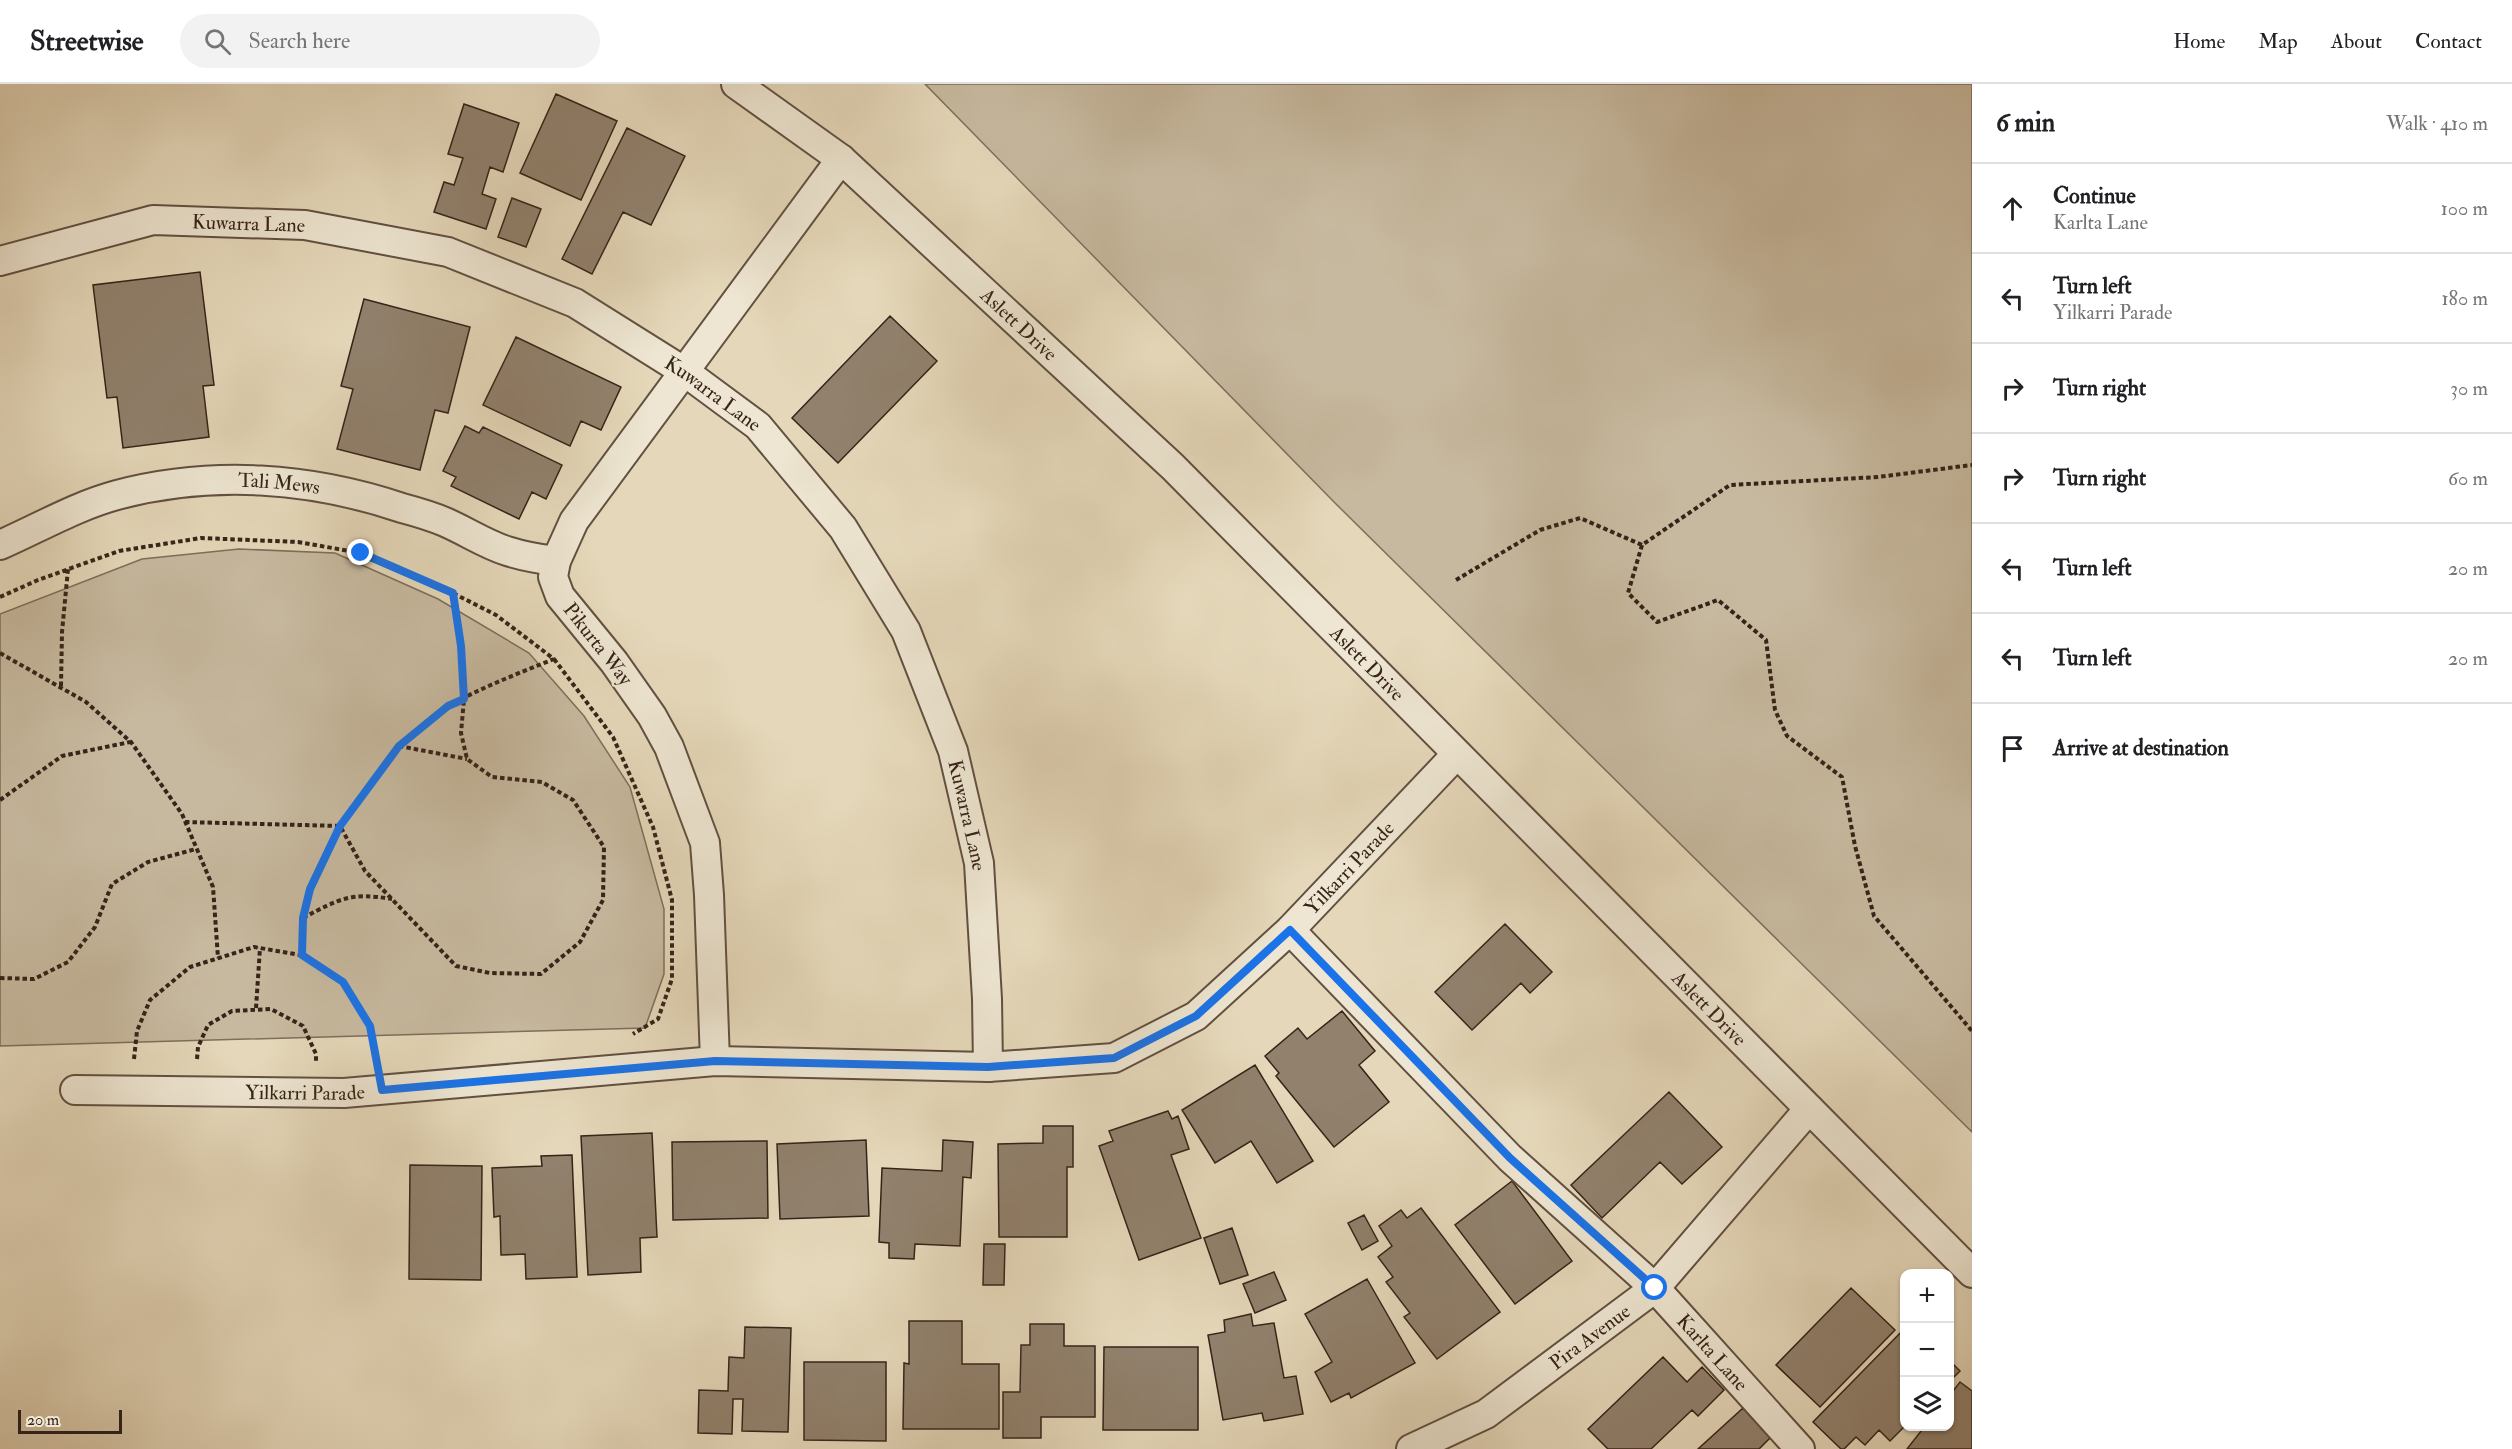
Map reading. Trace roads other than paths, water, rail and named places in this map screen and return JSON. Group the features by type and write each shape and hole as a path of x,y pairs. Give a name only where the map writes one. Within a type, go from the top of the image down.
{"street":[{"name":"Aslett Drive","path":"736,84 841,159 1173,467 1972,1273"},
{"name":"Pikurta Way","path":"715,1061 705,843 669,747 652,716 615,662 560,596 553,577 556,561 574,521 841,159"},
{"name":"Kuwarra Lane","path":"0,261 153,220 305,225 448,252 575,303 685,372 758,426 843,528 906,631 952,752 979,864 987,999 988,1067"},
{"name":"Tali Mews","path":"0,545 79,508 116,495 160,486 226,479 304,483 370,497 445,522 505,550 528,557 556,561"},
{"name":"Yilkarri Parade","path":"75,1090 319,1093 382,1090 715,1061 988,1067 1114,1058 1196,1016 1290,930 1456,754"},
{"name":"Karlta Lane","path":"1290,930 1510,1158 1655,1288 1800,1449"},
{"name":"Pira Avenue","path":"1411,1449 1486,1414 1655,1288 1809,1109"}]}
